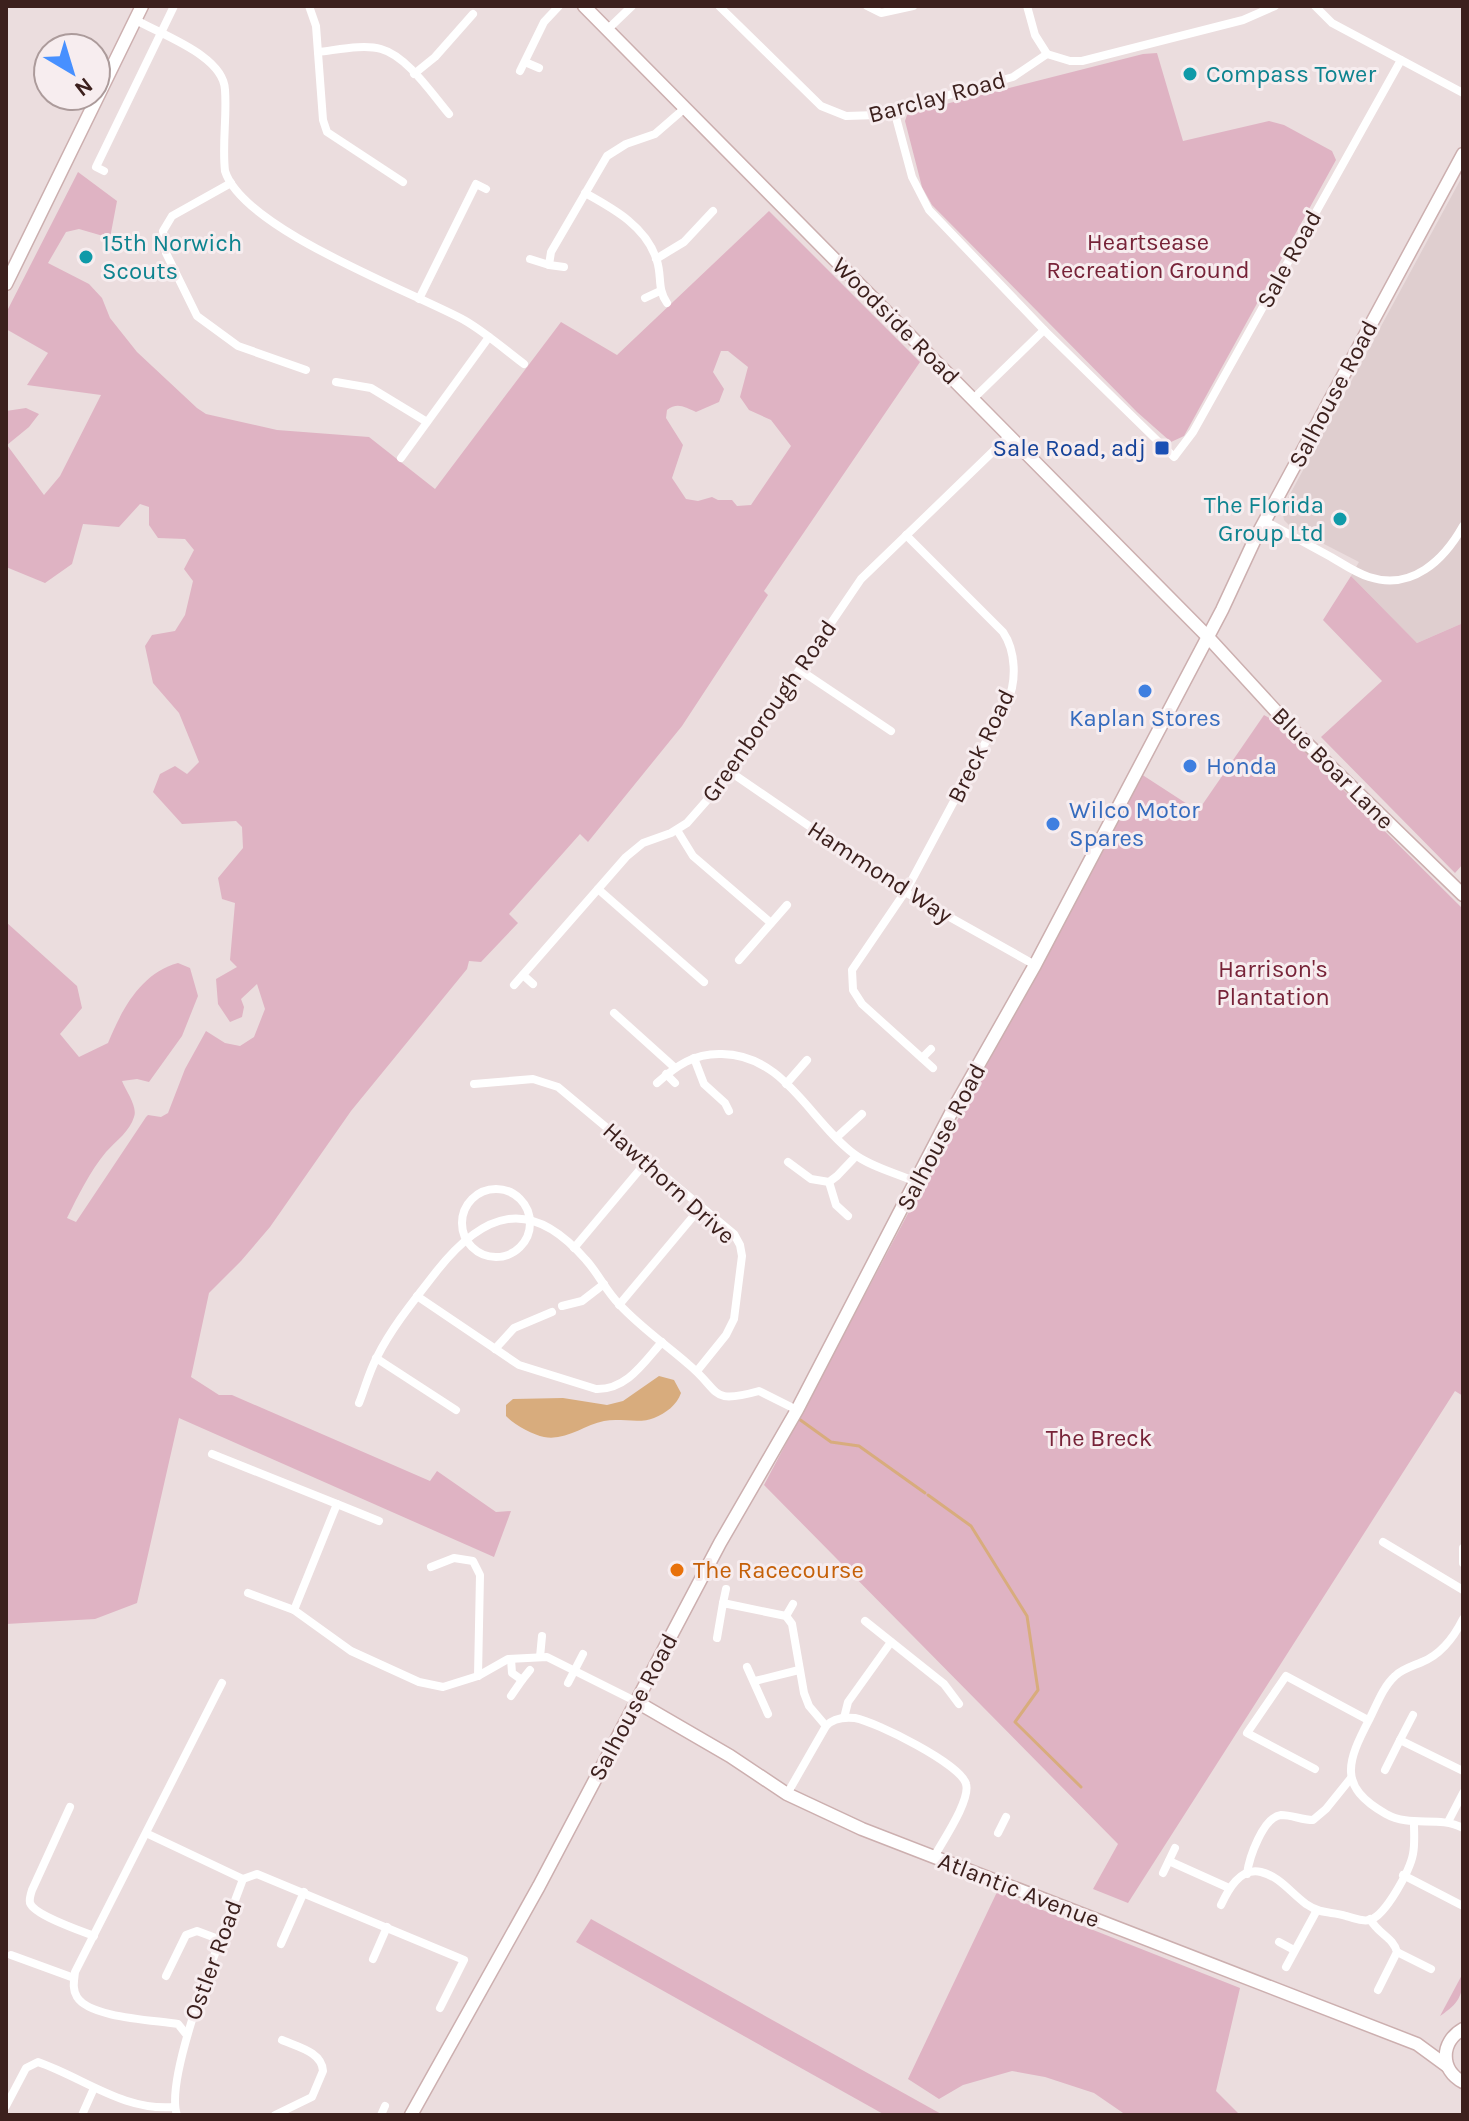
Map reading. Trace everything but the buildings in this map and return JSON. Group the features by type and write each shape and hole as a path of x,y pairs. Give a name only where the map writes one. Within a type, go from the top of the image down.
{"street":[{"path":"6,284 142,6"},
{"path":"96,167 174,6"},
{"path":"309,6 315,19 323,120 327,132 403,182"},
{"path":"520,71 544,22 559,6"},
{"name":"Woodside Road","path":"584,6 1207,636"},
{"path":"607,30 632,6"},
{"name":"Barclay Road","path":"719,6 821,106 836,114 860,118 1013,77 1047,54"},
{"path":"867,6 881,13 913,6"},
{"path":"1027,6 1035,35 1047,54 1070,61 1082,61 1243,20 1275,6"},
{"path":"1315,6 1332,23 1463,93"},
{"path":"414,74 435,57 470,18 475,28"},
{"path":"136,20 207,59 224,80 224,163 231,183 244,199 279,226 461,319 524,364"},
{"path":"318,52 382,49 400,58 449,114"},
{"name":"Sale Road","path":"894,110 912,177 929,210 1044,330 1176,458 1401,60"},
{"path":"525,62 539,68"},
{"path":"441,106 450,98"},
{"path":"549,265 551,252 607,156 614,150 655,134 685,108"},
{"name":"Salhouse Road","path":"411,2115 539,1886 720,1543 797,1410 950,1115 1035,965 1265,521 1463,154"},
{"path":"393,175 399,166"},
{"path":"465,179 486,189"},
{"path":"231,183 172,216 163,231 166,253 197,316 238,346 306,370"},
{"path":"419,299 476,184"},
{"path":"585,193 635,225 656,259 660,291 667,303"},
{"path":"656,259 684,242 713,211"},
{"path":"530,259 564,267"},
{"path":"645,298 660,291"},
{"path":"973,399 1044,330"},
{"path":"401,458 489,337"},
{"path":"336,382 371,388 427,422"},
{"name":"Greenborough Road","path":"514,985 634,849 687,823 729,771 861,579 1009,436"},
{"path":"1265,521 1366,576 1395,581 1425,572 1447,552 1463,526"},
{"name":"Breck Road","path":"906,535 1003,632 1012,650 1013,685 1000,716 905,892 858,961 851,978 853,990 862,1004 922,1058"},
{"name":"Blue Boar Lane","path":"1207,636 1295,732 1463,895"},
{"path":"800,670 891,731"},
{"name":"Hammond Way","path":"729,771 905,892 1035,965"},
{"path":"677,830 693,856 771,923"},
{"path":"598,889 704,982"},
{"path":"739,960 787,905"},
{"path":"523,975 533,984"},
{"path":"614,1013 674,1067"},
{"path":"931,1049 922,1058 933,1068"},
{"path":"657,1083 674,1067 694,1058 710,1054 743,1056 768,1066 856,1156 916,1182"},
{"path":"694,1058 704,1084 725,1103 729,1111"},
{"path":"786,1084 807,1060"},
{"path":"666,1074 675,1083"},
{"name":"Hawthorn Drive","path":"474,1084 533,1079 551,1083 734,1234 742,1256 731,1327 697,1371"},
{"path":"837,1137 862,1114"},
{"path":"788,1162 811,1179 829,1182 856,1156"},
{"path":"574,1248 647,1161"},
{"path":"829,1182 836,1205 848,1216"},
{"path":"499,1189 518,1197 526,1207 530,1220 528,1234 520,1246 502,1256 481,1253 466,1238 462,1224 465,1210 473,1198 486,1191 499,1189"},
{"path":"619,1305 701,1207"},
{"path":"359,1403 376,1358 417,1296 453,1251 493,1220 512,1218 530,1220 574,1248 619,1305 697,1371 720,1395 738,1398 759,1391 797,1410"},
{"path":"562,1306 582,1301 604,1284"},
{"path":"417,1296 519,1365 585,1387 607,1390 632,1376 662,1342"},
{"path":"495,1349 514,1328 552,1312"},
{"path":"376,1358 456,1410"},
{"path":"212,1454 379,1521"},
{"path":"294,1610 337,1504"},
{"path":"1383,1542 1463,1590"},
{"path":"1463,1548 1463,1563"},
{"path":"431,1567 454,1558 464,1559 473,1561 480,1575 478,1676"},
{"path":"717,1638 726,1589"},
{"path":"248,1593 294,1610 351,1651 419,1682 443,1687 478,1676 511,1659 547,1657 637,1702"},
{"path":"723,1603 786,1616 792,1624 799,1670 809,1706 826,1726"},
{"path":"786,1616 793,1604"},
{"path":"1463,1619 1441,1651 1395,1675 1385,1688 1353,1754 1349,1771 1353,1786 1368,1803 1390,1816 1414,1823 1448,1822 1463,1828"},
{"path":"865,1621 944,1684 959,1704"},
{"path":"540,1657 542,1636"},
{"path":"844,1718 848,1702 891,1642"},
{"path":"568,1683 583,1654"},
{"path":"511,1659 512,1673 522,1680"},
{"path":"747,1667 768,1714"},
{"path":"511,1696 530,1670"},
{"path":"755,1681 799,1670"},
{"path":"1315,1769 1247,1733 1286,1676 1368,1720"},
{"path":"186,2034 178,2024 103,2012 83,2004 75,1994 74,1978 222,1683"},
{"name":"Atlantic Avenue","path":"637,1702 730,1756 787,1794 862,1829 1417,2044 1463,2082"},
{"path":"1385,1770 1413,1715"},
{"path":"787,1794 830,1721 857,1719 905,1740 958,1771 966,1783 966,1795 934,1857"},
{"path":"1400,1740 1463,1771"},
{"path":"1247,1874 1249,1860 1268,1821 1286,1815 1313,1820 1351,1778"},
{"path":"1448,1822 1463,1793"},
{"path":"70,1807 29,1900 39,1913 94,1936"},
{"path":"998,1833 1006,1817"},
{"path":"1221,1905 1235,1880 1261,1872 1292,1889 1304,1903 1329,1915 1348,1916 1355,1920 1379,1916 1413,1854 1414,1823"},
{"name":"Ostler Road","path":"148,1834 243,1879 186,2034 176,2111"},
{"path":"1163,1873 1175,1848"},
{"path":"1169,1861 1229,1888"},
{"path":"243,1879 257,1874 464,1960 440,2008"},
{"path":"1403,1875 1463,1906"},
{"path":"281,1944 304,1892"},
{"path":"1286,1967 1317,1910"},
{"path":"1370,1919 1378,1933 1392,1940 1397,1952 1431,1969"},
{"path":"373,1959 387,1927"},
{"path":"166,1976 186,1935 197,1931 221,1940"},
{"path":"1279,1942 1294,1950"},
{"path":"1378,1990 1397,1952"},
{"path":"11,1955 74,1978"},
{"path":"1447,2066 1445,2053 1449,2041 1463,2029"},
{"path":"275,2115 312,2097 323,2071 319,2059 309,2051 282,2040"},
{"name":"Atlantic Avenue","path":"1417,2044 1449,2041"},
{"path":"6,2106 26,2068 32,2063 41,2063 139,2105 176,2111"},
{"path":"82,2115 94,2088"}],"shaded area":[{"path":"1463,175 1463,623 1417,643 1351,576 1359,562 1291,527 1284,520 1282,509"},
{"path":"659,1376 674,1380 681,1393 670,1408 649,1420 604,1421 552,1438 529,1432 506,1416 506,1405 513,1399 563,1398 607,1405 623,1401"}],"green space":[{"name":"Heartsease Recreation Ground","path":"1157,53 1183,141 1269,121 1284,125 1332,151 1336,160 1184,436 1171,442 1137,412 932,205 922,187 905,121 907,115 914,112"},
{"path":"78,172 117,201 110,238 79,229 66,232 48,263 89,284 102,298 110,318 137,352 197,408 206,414 277,430 369,437 435,489 561,322 617,355 769,211 920,362 764,591 768,595 682,726 588,842 580,834 509,914 518,923 481,962 469,961 467,969 351,1111 270,1227 209,1293 191,1377 219,1395 232,1395 430,1481 437,1471 496,1512 511,1511 494,1557 179,1418 137,1603 95,1619 6,1624 6,922 77,986 82,1008 60,1034 79,1057 108,1043 134,994 165,968 178,963 190,968 198,996 182,1036 149,1082 137,1079 122,1081 133,1104 134,1117 129,1127 100,1159 85,1184 67,1218 76,1222 146,1117 161,1117 168,1113 185,1069 206,1031 225,1043 240,1046 254,1037 265,1009 257,984 241,999 244,1007 242,1017 230,1022 218,1004 216,979 237,967 230,960 235,903 222,899 218,878 243,848 242,827 236,821 182,824 153,792 160,774 175,766 187,774 199,762 179,713 153,683 145,646 152,635 175,631 185,615 193,581 184,569 194,550 185,539 158,538 149,525 149,507 140,504 119,527 83,524 72,564 45,583 6,567 6,411 26,408 39,414 7,445 44,495 60,476 101,395 27,385 48,353 6,329 6,313","holes":["721,351 728,351 748,367 740,397 749,410 771,420 791,446 751,505 737,506 732,500 712,497 698,501 686,499 672,478 683,445 666,418 667,410 678,406 696,412 719,402 724,389 713,372"]},
{"path":"1351,576 1417,643 1463,623 1463,864 1455,873 1321,737 1382,681 1323,620"},
{"name":"The Breck","path":"1264,715 1273,720 1463,909 1463,1396 1455,1391 1128,1903 1093,1889 1118,1844 764,1485 1141,774 1198,811"},
{"path":"997,1892 1240,1988 1216,2091 1240,2115 1126,2115 1094,2093 1045,2077 1012,2071 963,2085 939,2099 908,2079"},
{"path":"591,1919 943,2115 885,2115 576,1942"},
{"path":"1463,1973 1459,1998 1440,2016"}],"waterway":[{"path":"799,1419 831,1442 859,1446 925,1493"},
{"path":"928,1495 971,1526 1027,1616 1038,1690 1015,1722 1081,1787"}],"place":[{"name":"Compass Tower","path":"1190,74"},
{"name":"15th Norwich Scouts","path":"86,257"},
{"name":"Sale Road, adj","path":"1162,448"},
{"name":"The Florida Group Ltd","path":"1340,519"},
{"name":"Kaplan Stores","path":"1145,691"},
{"name":"Honda","path":"1190,766"},
{"name":"Wilco Motor Spares","path":"1053,824"},
{"name":"The Racecourse","path":"677,1570"}],"park label":[{"name":"Harrison's Plantation","path":"1273,983"}]}
